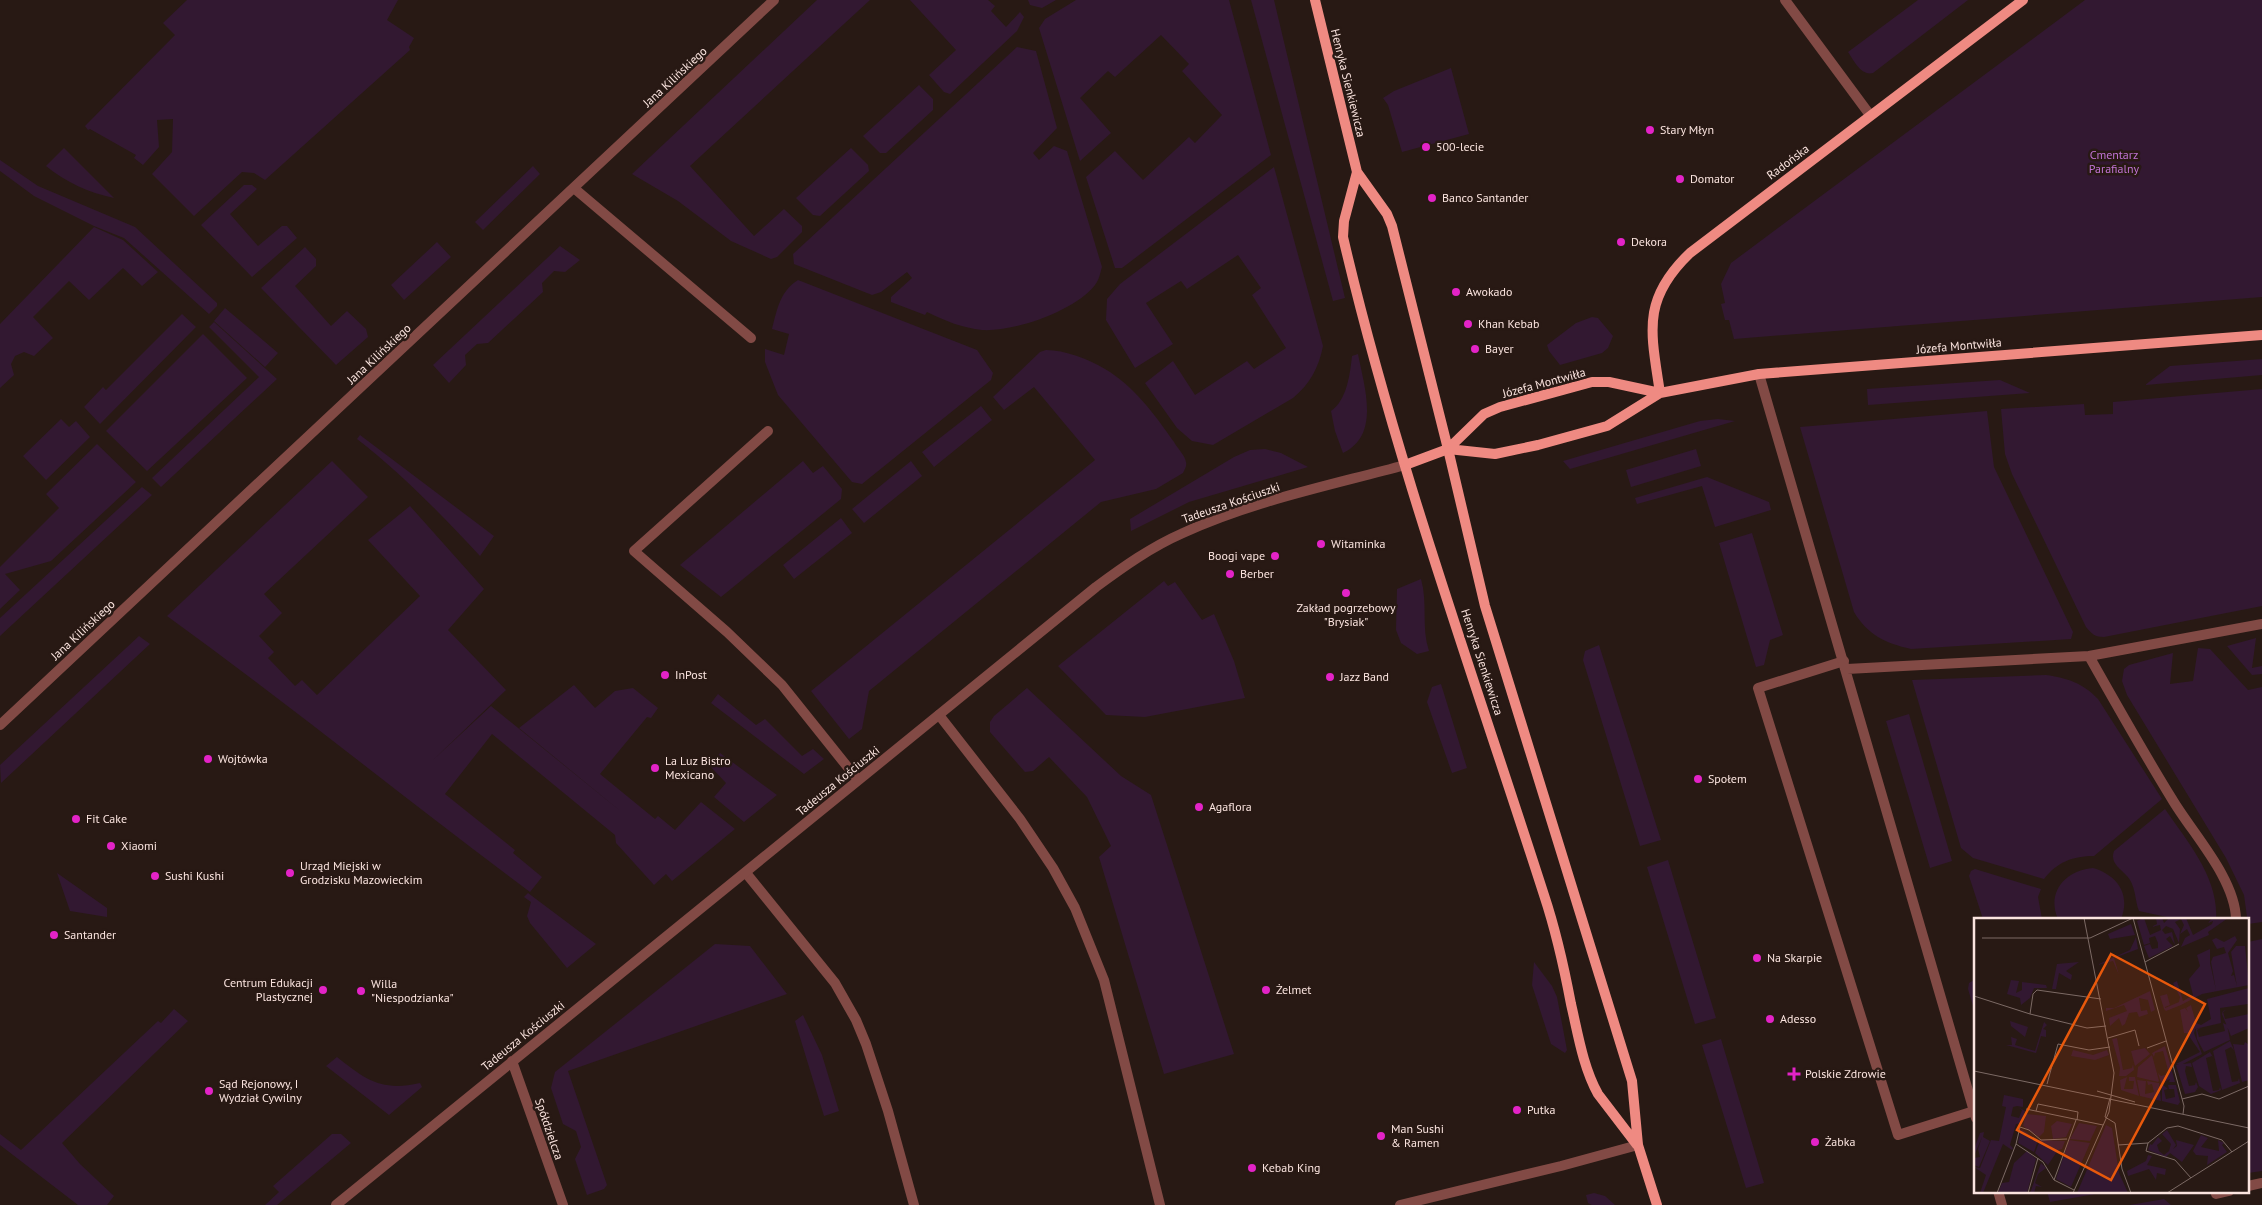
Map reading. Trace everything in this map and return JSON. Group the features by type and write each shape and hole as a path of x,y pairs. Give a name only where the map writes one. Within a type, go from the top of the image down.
{"main road":[{"name":"Henryka Sienkiewicza","path":"1315,0 1357,172 1387,214 1392,226 1493,635 1632,1080 1638,1145 1658,1205"},
{"name":"Radońska","path":"1660,393 1652,343 1653,315 1666,278 1690,253 2023,0"},
{"name":"Henryka Sienkiewicza","path":"1357,172 1344,221 1343,237 1374,361 1405,465 1556,931 1579,1038 1593,1085 1638,1145"},
{"name":"Józefa Montwiłła","path":"1448,449 1495,454 1530,447 1607,426 1660,393 1759,374 2262,335"},
{"name":"Józefa Montwiłła","path":"1405,465 1448,449 1484,414 1524,400 1592,382 1609,382 1660,393"}],"street":[{"name":"Jana Kilińskiego","path":"0,725 575,189 774,0"},
{"path":"1785,0 1870,115"},
{"path":"575,189 751,338"},
{"path":"1759,374 1846,665 1938,992 1974,1112"},
{"path":"768,431 634,551 727,632 782,685 858,780"},
{"name":"Tadeusza Kościuszki","path":"336,1205 1096,587 1149,551 1181,533 1240,511 1405,465"},
{"path":"1974,1115 1898,1135 1758,688 1846,665 2090,656 2262,624"},
{"path":"2090,656 2124,719 2222,875 2230,890 2236,909 2236,918"},
{"path":"938,715 1020,819 1053,868 1075,908 1104,980 1160,1205"},
{"path":"746,873 835,983 856,1020 888,1111 914,1205"},
{"name":"Spółdzielcza","path":"512,1061 563,1205"},
{"path":"1400,1205 1561,1166 1638,1145"},
{"path":"1998,1192 2002,1205"}],"green space":[{"path":"187,0 398,0 387,20 414,38 409,47 410,50 265,180 254,173 242,172 194,216 152,174 172,152 173,119 157,120 159,147 143,165 134,158 136,155 90,129 88,130 85,126 175,35 163,23"},
{"path":"817,0 870,0 690,166 754,236 784,209 802,226 802,232 777,257 771,259 731,241 678,201 632,174"},
{"path":"910,0 988,0 995,6 991,11 1006,27 1020,12 1024,17 1017,31 950,94 944,92 929,75 956,50"},
{"path":"1028,0 1056,0 1042,8 1030,5"},
{"path":"1076,0 1229,0 1271,155 1122,268 1115,268 1086,177 1115,151 1143,180 1189,137 1195,143 1222,115 1182,71 1189,64 1161,35 1115,77 1108,71 1080,98 1111,133 1080,161 1039,28 1045,19"},
{"path":"1251,0 1274,0 1345,298 1333,301"},
{"path":"1918,0 1968,0 1873,73 1861,70 1848,52"},
{"name":"Cmentarz Parafialny","path":"2085,0 2262,0 2262,297 1734,339 1729,320 1725,320 1721,304 1725,303 1721,284 1731,263"},
{"path":"1017,47 1036,51 1057,128 1033,153 1039,160 1054,146 1067,151 1102,267 1096,283 1086,294 1059,311 1043,318 995,330 982,330 954,324 927,312 925,315 891,302 891,297 912,278 907,272 881,292 872,295 794,264 793,254"},
{"path":"1451,68 1469,134 1402,152 1388,105 1383,98 1394,91"},
{"path":"919,85 933,99 933,110 886,153 880,153 863,136"},
{"path":"64,148 114,198 78,186 46,166"},
{"path":"851,148 868,165 869,171 820,216 813,215 796,198"},
{"path":"0,160 38,186 135,227 217,303 217,306 209,314 124,238 94,226 34,196 0,171"},
{"path":"533,166 540,174 483,230 475,222"},
{"path":"1274,167 1323,346 1321,354 1309,381 1293,398 1213,445 1192,441 1177,428 1145,383 1173,361 1195,395 1247,361 1254,369 1286,348 1252,295 1261,288 1238,255 1187,289 1181,281 1146,303 1173,344 1135,368 1106,320 1107,299 1120,284"},
{"path":"244,185 252,185 257,189 230,214 258,246 282,226 287,226 297,238 252,277 201,225"},
{"path":"94,227 123,240 158,272 142,286 123,268 89,300 69,281 33,317 53,338 34,356 24,352 15,356 11,364 14,375 0,388 0,324"},
{"path":"437,242 451,257 404,300 391,285"},
{"path":"560,246 580,260 565,272 554,271 542,283 543,292 488,343 477,344 465,355 466,365 449,383 433,365"},
{"path":"305,247 316,259 316,266 295,286 331,326 347,311 366,329 368,337 336,365 261,288"},
{"path":"798,280 977,350 993,373 991,380 862,484 852,482 778,395 765,362 765,349 784,355 789,334 772,329 783,295"},
{"path":"225,308 278,353 265,367 214,321"},
{"path":"182,314 196,327 100,424 84,407 103,387 106,390"},
{"path":"1592,317 1598,318 1613,336 1608,348 1602,353 1560,365 1549,351 1547,345 1576,323"},
{"path":"214,322 277,379 161,487 152,478 259,377 209,327"},
{"path":"203,334 247,378 147,471 106,431"},
{"path":"1046,350 1069,353 1091,362 1116,376 1135,392 1183,454 1186,466 1183,473 1156,489 1101,502 869,691 862,729 849,739 811,691 1095,460 1034,387 1004,410 993,397 1040,352"},
{"path":"1358,354 1366,395 1366,422 1362,434 1355,445 1343,453 1335,431 1331,411 1344,394 1349,378 1352,356"},
{"path":"2262,359 2262,375 2145,385 2170,366"},
{"path":"2000,380 2030,393 1868,405 1867,389"},
{"path":"2262,389 2262,606 2104,637 2094,635 2086,627 2012,474 2005,454 2001,409 2084,404 2085,415 2113,414 2113,402"},
{"path":"981,406 992,420 934,467 922,452"},
{"path":"1987,411 1994,467 2073,632 2071,639 1911,649 1885,641 1865,627 1854,612 1800,427"},
{"path":"61,419 69,427 76,421 90,437 46,480 23,456"},
{"path":"1718,419 1735,421 1570,469 1563,461 1700,421"},
{"path":"360,435 494,536 480,556 421,495 357,439"},
{"path":"97,444 136,482 51,561 5,574 20,590 0,609 0,567 59,508 46,494"},
{"path":"1265,449 1281,453 1308,467 1189,502 1131,531 1130,519 1234,457 1250,450"},
{"path":"1696,449 1701,466 1631,487 1626,470"},
{"path":"332,461 368,497 264,594 282,613 259,636 274,652 268,658 295,686 302,680 317,695 420,596 368,540 410,506 484,589 448,630 506,690 432,761 491,706 624,814 519,728 574,685 595,708 615,691 633,688 658,708 651,718 647,717 600,774 655,819 658,816 675,830 701,802 735,829 672,881 666,874 654,885 616,843 615,835 492,734 445,794 515,850 513,853 542,877 530,892 167,616"},
{"path":"803,461 813,473 823,466 842,489 841,499 721,597 680,565"},
{"path":"911,461 922,476 864,523 852,509"},
{"path":"1707,477 1769,502 1771,510 1715,527 1702,486 1637,504 1635,498"},
{"path":"142,487 152,495 0,636 0,618"},
{"path":"841,518 852,533 794,579 783,565"},
{"path":"1752,533 1783,635 1770,640 1764,665 1756,667 1719,543"},
{"path":"1421,579 1424,597 1425,633 1429,651 1417,654 1401,643 1396,630 1397,589"},
{"path":"1164,581 1168,586 1175,582 1202,620 1214,614 1234,661 1245,698 1145,717 1106,715 1058,666"},
{"path":"139,636 150,644 1,783 0,765"},
{"path":"2256,638 2252,668 2262,666 2262,674 2252,675 2227,646"},
{"path":"1599,645 1661,840 1640,846 1583,660 1585,651"},
{"path":"2198,648 2210,649 2248,690 2262,687 2262,922 2250,924 2250,918 2247,918 2244,895 2226,858 2127,695 2122,681 2124,669 2129,665 2173,653 2170,684 2193,681"},
{"path":"2046,675 2074,682 2098,699 2162,799 2094,856 2079,857 2066,861 2054,868 2044,879 1973,858 1961,848 1912,680"},
{"path":"1441,684 1467,768 1452,773 1427,702 1432,687"},
{"path":"1027,688 1121,776 1151,795 1234,1054 1164,1074 1099,857 1111,846 1087,797 1049,757 1033,771 1025,772 990,732 990,722 994,716"},
{"path":"718,694 756,725 765,719 802,756 813,749 824,759 804,774 711,703"},
{"path":"1909,714 1952,861 1930,868 1886,721"},
{"path":"720,753 777,795 744,822 714,797 726,783 710,766"},
{"path":"2165,809 2192,847 2207,875 2216,904 2216,918 2171,918 2139,911 2132,884 2115,864 2114,851"},
{"path":"1668,860 1716,1018 1695,1024 1647,867"},
{"path":"2093,868 2102,871 2109,875 2120,887 2124,901 2121,918 2058,918 2055,900 2061,884 2074,873"},
{"path":"1975,869 2041,889 2038,897 2042,918 1983,918 1969,876 1971,871"},
{"path":"57,873 107,908 107,917 70,911"},
{"path":"528,893 596,944 567,968 530,923 527,916 531,902 524,897"},
{"path":"2262,939 2262,1171 2250,1173 2250,942"},
{"path":"715,944 750,946 787,994 568,1071 607,1185 604,1189 587,1195 575,1159 581,1147 576,1131 563,1124 551,1088 555,1072"},
{"path":"1534,962 1552,986 1557,997 1567,1050 1565,1053 1551,1044 1532,985"},
{"path":"1974,980 1974,1009 1968,989 1969,983"},
{"path":"174,1009 188,1021 62,1143 80,1164 114,1196 107,1205 78,1205 0,1145 0,1134 21,1150 158,1021 161,1023"},
{"path":"803,1015 822,1055 839,1111 824,1116 795,1021"},
{"path":"1721,1039 1764,1183 1746,1188 1702,1045"},
{"path":"337,1057 356,1072 374,1082 395,1086 420,1083 422,1087 389,1115 326,1066"},
{"path":"332,1134 341,1134 351,1143 277,1205 265,1205 279,1192 273,1186"},
{"path":"2047,1192 2106,1192 2050,1202"},
{"path":"1594,1193 1605,1196 1615,1205 1592,1205 1588,1203 1586,1195"},
{"path":"2164,1199 2171,1205 2130,1205"}],"place":[{"name":"Stary Młyn","path":"1650,130"},
{"name":"500-lecie","path":"1426,147"},
{"name":"Domator","path":"1680,179"},
{"name":"Banco Santander","path":"1432,198"},
{"name":"Dekora","path":"1621,242"},
{"name":"Awokado","path":"1456,292"},
{"name":"Khan Kebab","path":"1468,324"},
{"name":"Bayer","path":"1475,349"},
{"name":"Witaminka","path":"1321,544"},
{"name":"Boogi vape","path":"1275,556"},
{"name":"Berber","path":"1230,574"},
{"name":"Zakład pogrzebowy \"Brysiak\"","path":"1346,593"},
{"name":"InPost","path":"665,675"},
{"name":"Jazz Band","path":"1330,677"},
{"name":"Wojtówka","path":"208,759"},
{"name":"La Luz Bistro Mexicano","path":"655,768"},
{"name":"Społem","path":"1698,779"},
{"name":"Agaflora","path":"1199,807"},
{"name":"Fit Cake","path":"76,819"},
{"name":"Xiaomi","path":"111,846"},
{"name":"Urząd Miejski w Grodzisku Mazowieckim","path":"290,873"},
{"name":"Sushi Kushi","path":"155,876"},
{"name":"Santander","path":"54,935"},
{"name":"Na Skarpie","path":"1757,958"},
{"name":"Centrum Edukacji Plastycznej","path":"323,990"},
{"name":"Żelmet","path":"1266,990"},
{"name":"Willa \"Niespodzianka\"","path":"361,991"},
{"name":"Adesso","path":"1770,1019"},
{"name":"Polskie Zdrowie","path":"1794,1074"},
{"name":"Sąd Rejonowy, I Wydział Cywilny","path":"209,1091"},
{"name":"Putka","path":"1517,1110"},
{"name":"Man Sushi & Ramen","path":"1381,1136"},
{"name":"Żabka","path":"1815,1142"},
{"name":"Kebab King","path":"1252,1168"}]}
